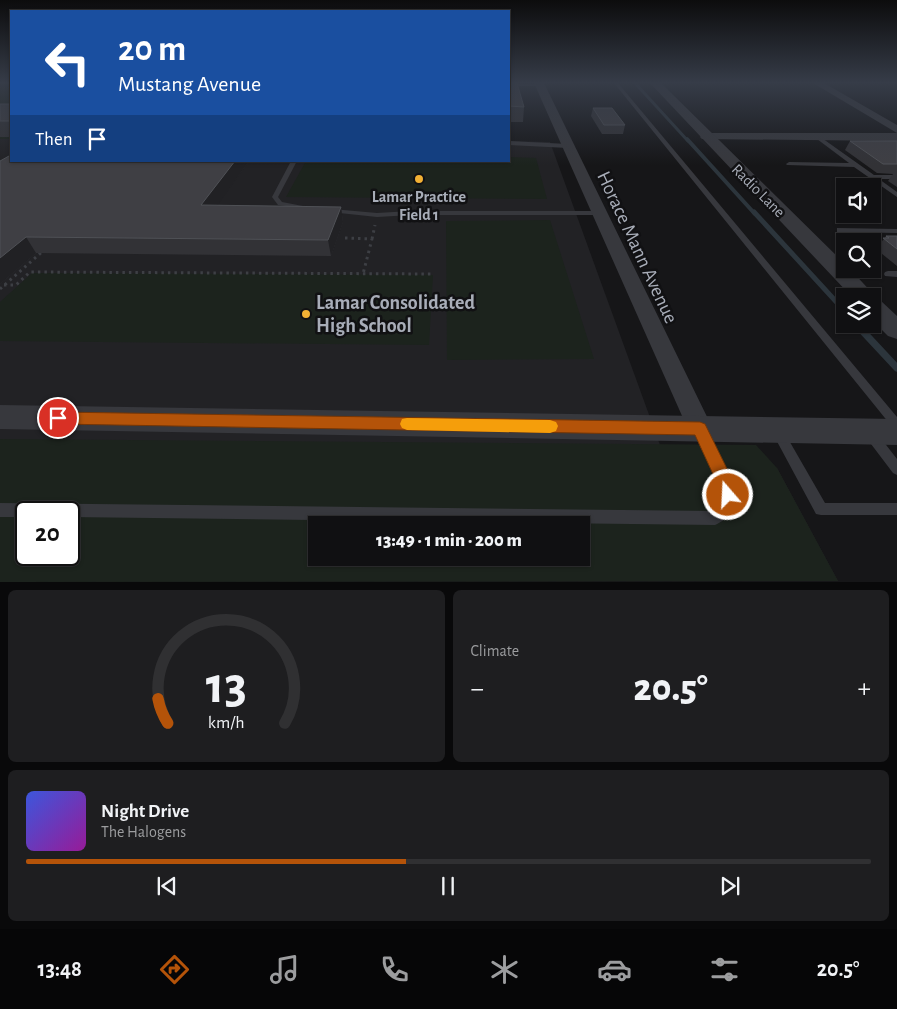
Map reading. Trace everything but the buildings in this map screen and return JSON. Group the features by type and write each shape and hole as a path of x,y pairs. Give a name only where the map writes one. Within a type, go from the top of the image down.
{"street":[{"name":"Horace Mann Avenue","path":"552,110 700,429"},
{"name":"Radio Lane","path":"681,110 856,288"},
{"path":"863,110 897,130"},
{"path":"706,137 897,138"},
{"path":"881,314 897,330"},
{"path":"0,417 883,432"}],"lane":[{"path":"638,110 752,251 897,424"},
{"path":"819,138 873,178"},
{"path":"510,143 568,146"},
{"path":"293,162 275,197 280,204 311,208"},
{"path":"788,164 856,165"},
{"path":"881,178 897,178"},
{"path":"881,184 897,195"},
{"path":"327,211 377,215 411,213 599,213"},
{"path":"840,230 897,231"},
{"path":"0,510 716,518 730,506 727,485 700,429"},
{"path":"777,430 821,509 897,509"},
{"path":"883,432 897,469"}],"path":[{"path":"345,238 372,239 363,274"},
{"path":"0,289 50,245"},
{"path":"4,285 16,285 30,272 432,274"}],"shaded area":[{"name":"Lamar Consolidated High School","path":"0,110 10,110 10,162 510,162 510,141 550,142 668,467 777,468 838,581 0,581"},
{"path":"0,110 10,110 10,139 0,139"},
{"name":"Lamar Practice Field 1","path":"510,157 536,158 547,199 286,197 305,162 510,162"},
{"path":"550,220 594,359 447,360 446,221"},
{"path":"32,273 433,275 429,345 0,341 0,302"},
{"path":"0,439 756,445 777,468 838,581 0,582"}],"waterway":[{"path":"660,110 688,141"},
{"path":"687,139 755,214"},
{"path":"754,212 836,302"},
{"path":"864,333 897,368"}],"slow traffic":[{"path":"407,424 550,426"}],"place":[{"name":"Lamar Practice Field 1","path":"419,179"},
{"name":"Lamar Consolidated High School","path":"306,314"}],"route":[{"path":"58,418 700,429 727,485 728,495"}]}
